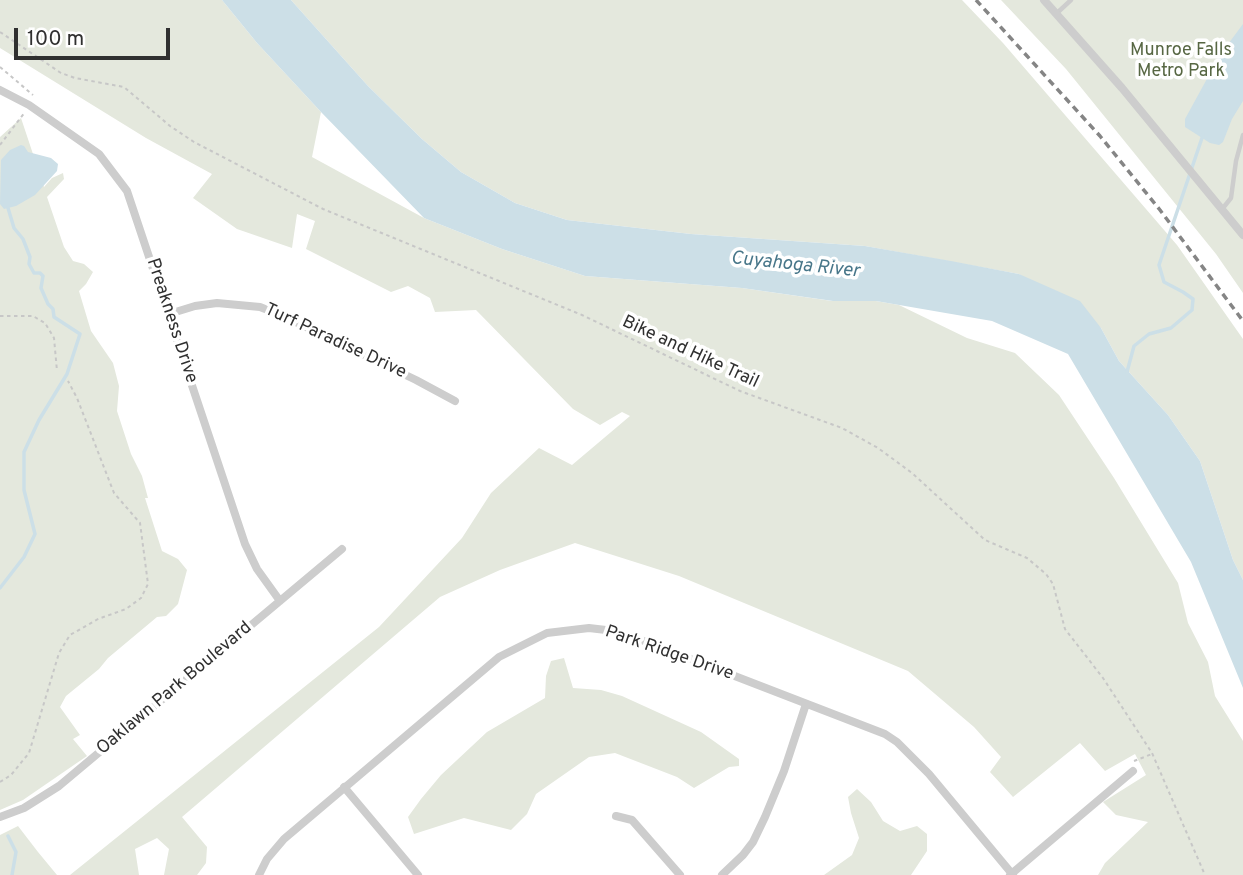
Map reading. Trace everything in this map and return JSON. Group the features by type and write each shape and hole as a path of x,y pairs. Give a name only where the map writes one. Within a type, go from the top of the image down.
{"street":[{"path":"1044,0 1164,138 1243,235"},
{"name":"Preakness Drive","path":"0,90 29,105 99,154 122,183 136,213 245,544 260,575 280,601"},
{"name":"Turf Paradise Drive","path":"169,314 217,303 260,307 404,374 455,401"},
{"name":"Oaklawn Park Boulevard","path":"0,817 24,808 59,786 342,549"},
{"name":"Park Ridge Drive","path":"259,875 267,859 284,839 499,657 547,633 572,628 606,630 644,641 861,723 897,742 929,774 1012,875"},
{"path":"722,875 743,855 765,817 784,771 806,704"},
{"path":"1012,875 1133,771"},
{"path":"344,787 418,875"},
{"path":"616,816 632,820 680,875"}],"lane":[{"path":"1056,13 1071,0"},
{"path":"1223,208 1231,198 1243,135"}],"path":[{"name":"Bike and Hike Trail","path":"0,32 61,73 124,87 194,142 323,209 582,315 740,391 842,428 878,448 912,473 985,540 1027,558 1046,574 1053,584 1065,629 1103,678 1153,753 1205,875"},
{"path":"0,67 33,93 34,99 0,145"},
{"path":"0,316 33,316 46,323 54,338 57,371"},
{"path":"0,782 11,775 29,753 59,653 70,635 98,619 126,610 141,598 148,584 140,523 114,493 68,381"},
{"path":"1133,771 1133,762 1153,753"}],"green space":[{"path":"0,0 222,0 257,43 321,112 312,157 424,218 502,249 585,276 742,288 832,301 876,301 899,305 967,338 1015,353 1059,395 1178,583 1188,623 1208,662 1215,696 1243,741 1243,875 1098,875 1105,863 1148,822 1116,815 1103,802 1146,775 1135,754 1105,771 1080,743 1013,797 990,772 1001,757 974,727 908,671 679,576 575,543 500,570 440,597 182,817 207,847 206,863 197,875 164,875 169,849 157,838 135,849 139,875 70,875 379,627 462,538 491,493 539,448 572,465 630,416 622,412 600,425 573,409 476,310 435,312 430,298 408,286 391,292 306,249 315,221 297,214 292,248 237,229 193,198 212,174 146,138 0,48"},
{"path":"291,0 962,0 1003,43 1177,245 1243,339 1243,580 1233,560 1200,461 1168,415 1119,361 1101,328 1019,274 865,246 691,234 567,220 515,203 461,172 422,139 368,86"},
{"name":"Munroe Falls Metro Park","path":"1001,0 1243,0 1243,293 1216,254 1066,69"},
{"path":"21,118 44,187 52,178 63,173 64,179 47,197 64,247 73,261 84,264 93,272 79,291 91,331 113,363 119,386 117,411 131,454 142,476 148,498 145,498 162,551 178,559 187,570 178,604 166,616 157,617 108,658 99,669 66,696 60,707 80,735 73,739 87,756 23,800 0,810 0,137"},
{"path":"564,658 573,688 601,690 622,696 701,732 739,759 739,766 729,767 694,788 677,777 615,753 589,757 536,794 527,814 511,830 464,818 414,834 408,817 441,775 487,732 545,698 546,676 551,661"},
{"path":"857,789 871,802 883,821 900,831 917,826 927,834 927,851 911,875 824,875 852,855 859,838 848,797"},
{"path":"18,826 57,875 0,875 0,835"}],"water":[{"name":"Cuyahoga River","path":"222,0 291,0 368,86 422,139 461,172 515,203 567,220 691,234 865,246 1019,274 1080,301 1101,328 1119,361 1168,415 1200,461 1233,560 1243,580 1243,688 1191,562 1068,354 992,321 876,301 833,301 742,288 585,276 502,249 424,218 257,43"},
{"path":"1243,24 1243,101 1223,142 1219,145 1210,143 1185,127 1185,119 1220,55"},
{"path":"21,145 28,152 51,158 58,164 57,171 35,195 16,206 4,209 0,204 1,160 10,150"}],"waterway":[{"path":"1127,372 1134,346 1149,334 1171,328 1192,310 1193,299 1164,282 1159,265 1203,135"},
{"path":"0,588 24,557 35,534 24,490 24,452 39,420 67,374 80,334 54,317 53,309 41,288 43,276 34,273 29,264 30,257 23,239 14,228 8,208"},
{"path":"8,836 16,852 12,875"}],"railway":[{"path":"976,0 1100,136 1160,210 1243,321"}]}
